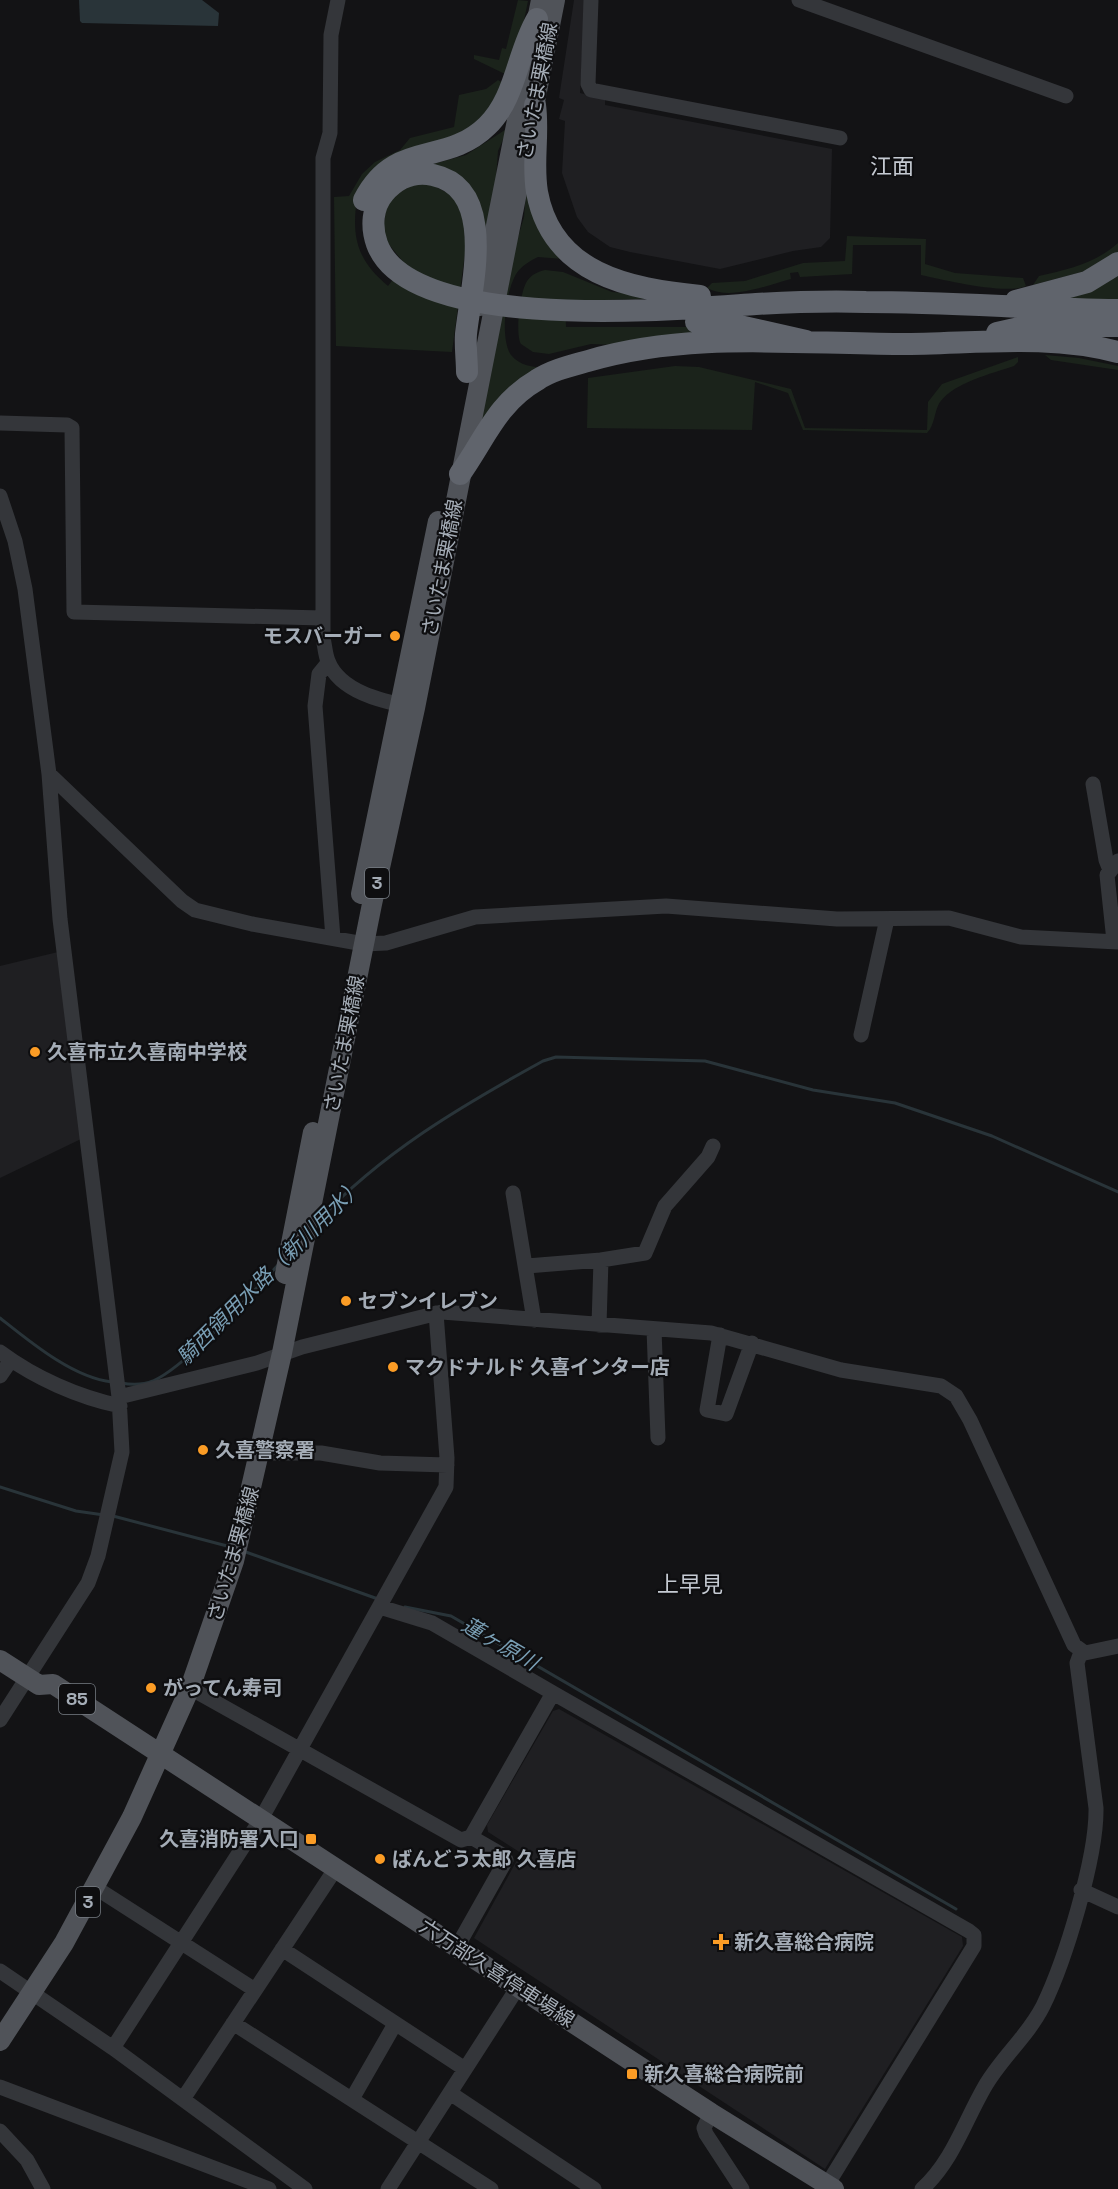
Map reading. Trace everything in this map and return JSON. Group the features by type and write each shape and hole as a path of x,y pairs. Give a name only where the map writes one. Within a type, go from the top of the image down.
{"highway":[{"path":"539,9 525,40 508,97 487,126 464,142 398,162 381,173 370,187 361,205 363,243 370,260 392,274 418,284 465,300 502,307 576,315 726,323 806,341"},
{"path":"535,105 538,128 537,193 551,231 570,255 588,268 619,281 670,293 756,304"},
{"path":"392,274 376,242 372,221 381,196 392,185 418,172 450,179 463,191 471,208 475,227 473,278 465,337 467,372"},
{"path":"997,305 1087,282 1118,263"},
{"path":"576,315 709,309 756,304 864,302 1118,310"},
{"path":"962,341 1028,326 1118,326"},
{"path":"460,474 502,409 522,389 555,370 604,356 665,345 727,341 866,344 962,341 1058,343 1118,352"}],"main road":[{"name":"さいたま栗橋線","path":"0,2041 190,1688 234,1561 260,1453 275,1356 350,941 460,474 555,0"},
{"name":"さいたま栗橋線","path":"407,706 467,372 539,9"},
{"name":"さいたま栗橋線","path":"0,2020 27,1990 96,1888 156,1751 222,1556 275,1356"},
{"name":"85","path":"0,1660 39,1685 53,1684 156,1751"},
{"name":"六万部久喜停車場線","path":"156,1751 711,2113 830,2187"}],"street":[{"path":"338,0 331,35 330,133 322,158 322,618 328,663 355,690 407,706"},
{"path":"591,0 588,84 591,90 840,138"},
{"path":"799,0 1066,96"},
{"path":"0,423 66,425 72,428 74,612 322,618"},
{"path":"0,496 7,542 25,589 49,774 60,919 120,1402 122,1452 95,1565 88,1583 0,1720"},
{"path":"328,663 319,675 315,706 350,941"},
{"path":"49,774 182,901 195,910 252,924 350,941 386,943 475,917 666,906 837,919 949,918 1021,937 1116,942 1107,886 1114,865 1106,861 1093,784"},
{"path":"861,1035 887,919"},
{"path":"527,1266 601,1260 645,1253 664,1206 708,1157 713,1146"},
{"path":"513,1193 527,1266 534,1320"},
{"path":"599,1325 601,1260"},
{"path":"113,2048 261,1819 446,1487 447,1465 436,1313"},
{"path":"0,1376 5,1356 92,1400 120,1402 275,1356 436,1313 720,1335 841,1370 903,1378 941,1386 956,1396 1074,1645 1081,1652 1093,1652 1118,1646"},
{"path":"654,1329 658,1438"},
{"path":"720,1335 707,1410 726,1414 753,1343"},
{"path":"260,1453 321,1453 380,1463 447,1465"},
{"path":"382,1602 432,1623 974,1935 974,1946 830,2187"},
{"path":"922,2189 936,2177 985,2087 1042,2007 1081,1890 1096,1832 1096,1808 1077,1663 1081,1652"},
{"path":"190,1688 461,1840 471,1837 553,1693"},
{"path":"457,1947 506,1860 504,1856 471,1837"},
{"path":"183,2099 336,1868"},
{"path":"96,1888 255,1990"},
{"path":"1081,1890 1118,1907"},
{"path":"282,1949 465,2069"},
{"path":"0,1971 113,2048 306,2189"},
{"path":"388,2189 518,1987"},
{"path":"233,2023 490,2189"},
{"path":"352,2099 395,2024"},
{"path":"0,2087 269,2189"},
{"path":"450,2093 585,2186"},
{"path":"711,2113 705,2128 706,2134 742,2189"},
{"path":"0,2131 34,2171 43,2189"}],"shaded area":[{"path":"79,0 202,0 219,13 218,26 82,23"},
{"path":"518,0 528,1 515,64 505,74 474,59 474,55 499,60 502,48 506,49"},
{"path":"574,0 585,0 580,93 605,99 605,105 832,149 830,238 821,247 793,251 720,269 610,247 588,232 577,217 562,173 565,121 559,119 564,100 559,98"},
{"path":"498,80 508,86 488,116 357,199 355,226 359,248 363,258 388,286 405,264 382,236 388,198 423,180 459,199 468,230 452,352 336,346 334,197 349,196 362,174 375,162 400,150 410,138 454,127 459,95 486,89"},
{"path":"508,128 498,151 494,205 485,256 451,172 433,164 466,155"},
{"path":"527,179 563,259 538,257 519,270 514,277 508,299 505,337 511,355 518,362 545,368 478,430 507,275 524,217"},
{"path":"847,236 926,239 925,264 955,273 1023,278 1026,286 990,288 921,275 921,245 853,245 852,274 800,277 798,272 790,273 791,279 738,292 717,292 707,288 712,283 745,281 803,263 845,261"},
{"path":"1118,243 1118,256 1104,266 1033,285 1039,276 1090,261"},
{"path":"545,270 563,272 612,292 683,298 565,301 566,327 710,327 722,329 618,345 591,344 549,354 533,352 521,344 519,339 520,304 528,280 534,274"},
{"path":"1118,272 1118,304 1060,297"},
{"path":"1045,355 1079,358 1118,366 1118,370 1051,360"},
{"path":"1018,357 1018,362 1014,366 964,384 947,395 940,402 932,426 927,433 803,430 788,393 755,382 752,430 587,428 588,378 675,366 699,367 791,389 805,428 927,430 928,402 942,384"},
{"name":"久喜市立久喜南中学校","path":"58,952 81,1139 0,1178 0,966"},
{"name":"新久喜総合病院","path":"559,1709 962,1937 963,1946 825,2169 474,1938 521,1853 488,1832 487,1825 553,1711"}],"waterway":[{"name":"騎西領用水路（新川用水）","path":"317,1222 368,1174 423,1132 512,1078 543,1061 556,1057 705,1061 813,1090 895,1103 992,1136 1118,1192"},
{"name":"騎西領用水路（新川用水）","path":"121,1383 153,1381 183,1361 278,1265"},
{"name":"騎西領用水路（新川用水）","path":"0,1318 67,1366 82,1374 112,1382"},
{"name":"蓮ヶ原川","path":"0,1487 76,1511 104,1515"},
{"name":"蓮ヶ原川","path":"113,1516 231,1547"},
{"name":"蓮ヶ原川","path":"243,1551 378,1599"},
{"name":"蓮ヶ原川","path":"405,1607 451,1616 956,1909"}],"place":[{"name":"モスバーガー","path":"395,636"},
{"name":"久喜市立久喜南中学校","path":"35,1052"},
{"name":"セブンイレブン","path":"346,1301"},
{"name":"マクドナルド 久喜インター店","path":"393,1367"},
{"name":"久喜警察署","path":"203,1450"},
{"name":"がってん寿司","path":"151,1688"},
{"name":"久喜消防署入口","path":"311,1839"},
{"name":"ばんどう太郎 久喜店","path":"380,1859"},
{"name":"新久喜総合病院","path":"721,1942"},
{"name":"新久喜総合病院前","path":"632,2074"}],"district":[{"name":"江面","path":"892,166"},
{"name":"上早見","path":"690,1584"}]}
